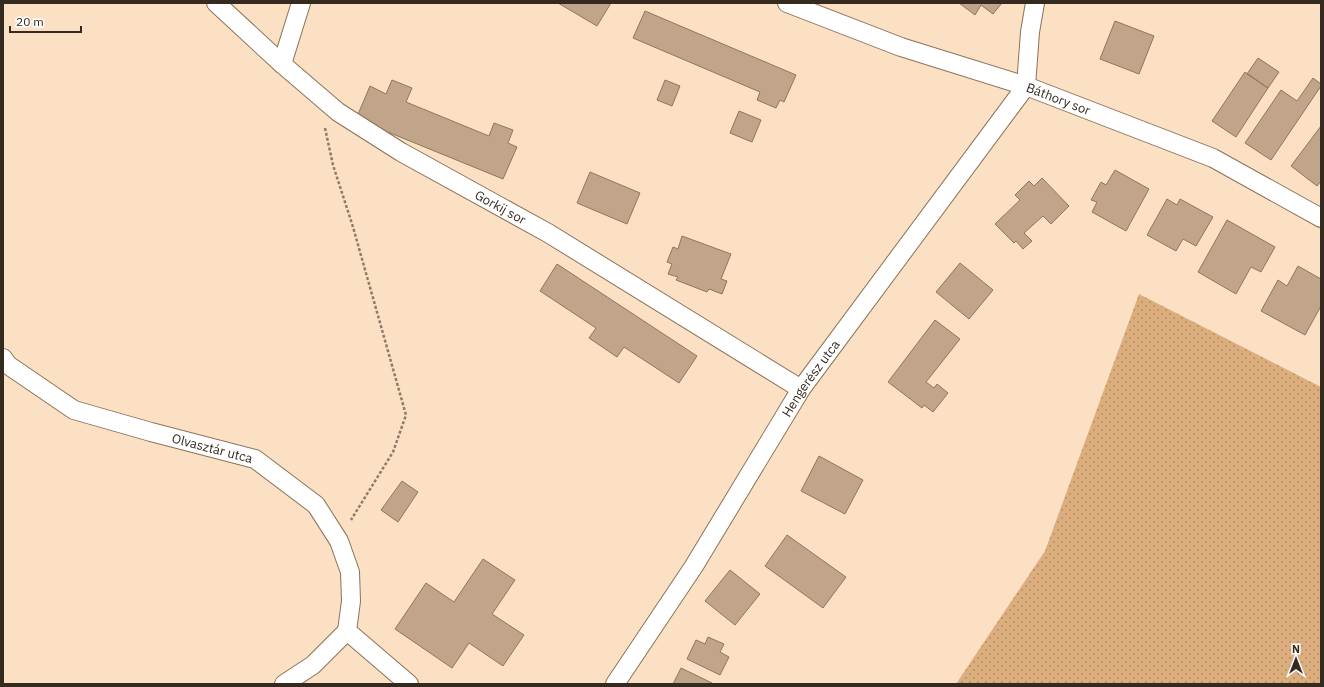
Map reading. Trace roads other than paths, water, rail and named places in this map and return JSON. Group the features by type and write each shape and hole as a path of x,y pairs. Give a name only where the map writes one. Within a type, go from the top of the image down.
{"street":[{"name":"Gorkij sor","path":"216,3 282,64 338,112 389,144 548,234 801,389"},
{"path":"282,64 301,3"},
{"name":"Báthory sor","path":"787,3 901,47 1026,86 1213,158 1321,218"},
{"path":"1026,86 1030,32 1035,3"},
{"name":"Hengerész utca","path":"615,684 694,566 801,389 1026,86"},
{"name":"Olvasztár utca","path":"3,358 8,365 74,410 255,459 316,505 338,541 350,572 351,601 347,631"},
{"path":"284,684 314,665 347,631 409,684"}]}
